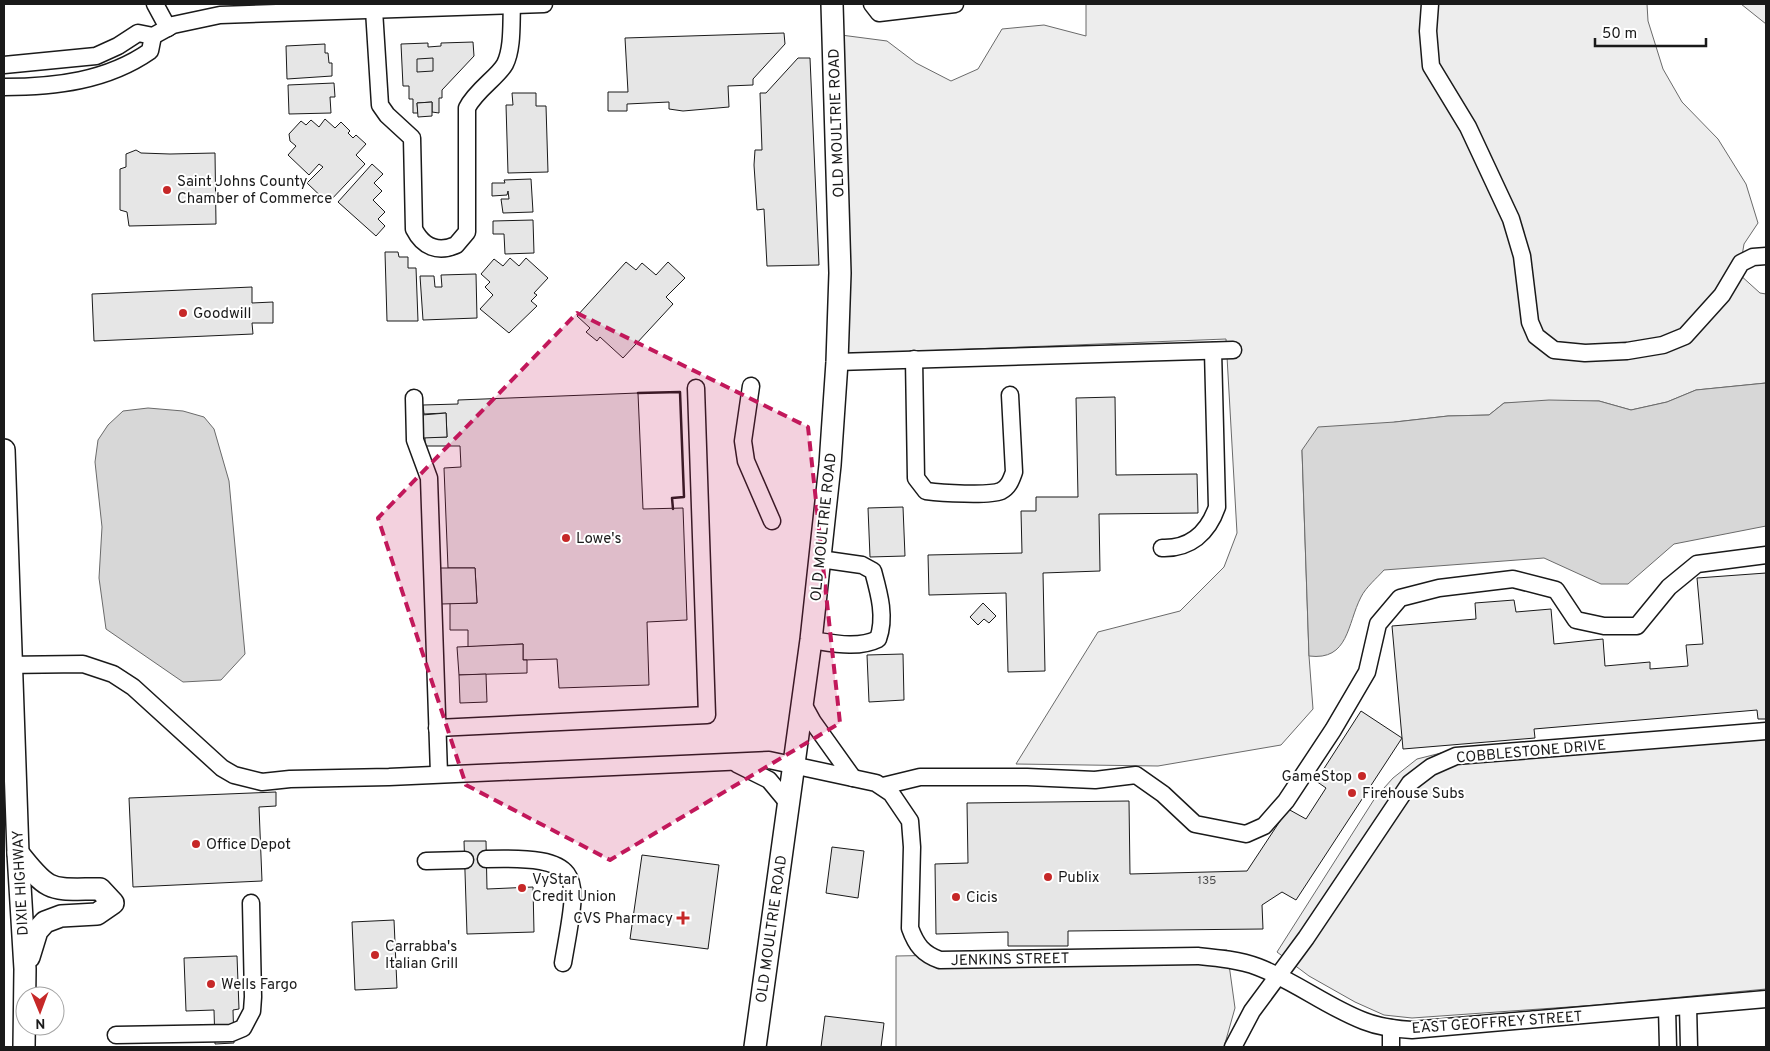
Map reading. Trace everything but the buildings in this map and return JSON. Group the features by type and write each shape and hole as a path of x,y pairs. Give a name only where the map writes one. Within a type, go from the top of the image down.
{"main road":[{"name":"OLD MOULTRIE ROAD","path":"755,1047 811,640 830,465 837,362 840,273 832,4"},
{"name":"DIXIE HIGHWAY","path":"4,450 8,665 25,986"},
{"path":"18,853 39,879 49,886 62,889 100,889 112,903 97,914 61,916 45,922 37,931 25,969"}],"street":[{"path":"4,87 98,78 121,69 150,52 160,32 155,4"},
{"path":"374,10 380,105 387,115 412,138 414,229 422,242 429,246 448,248 456,245 467,232 467,108 473,96 505,64 522,4"},
{"path":"4,64 96,56 118,46 138,33 160,32 204,11 220,15 356,7 374,10 544,4"},
{"path":"872,4 879,13 955,4"},
{"path":"1430,4 1428,31 1431,66 1468,127 1511,219 1522,256 1530,322 1536,336 1554,350 1585,353 1627,351 1664,345 1685,336 1722,295 1741,263 1754,257 1766,256"},
{"path":"837,362 1233,350"},
{"path":"1162,548 1184,546 1197,538 1212,521 1217,507 1213,351"},
{"path":"914,359 916,478 926,491 988,493 1000,491 1011,483 1014,472 1010,395"},
{"path":"751,386 743,441 746,461 772,521"},
{"path":"437,728 707,715 696,388"},
{"path":"414,398 415,440 429,478 439,774"},
{"path":"8,665 82,664 113,674 133,687 222,768 248,780 276,782 290,779 769,760 883,786 920,777 1027,777 1095,780 1136,775 1164,794 1195,824 1246,834 1264,826 1286,802 1333,730 1367,672 1378,624 1400,598 1439,588 1513,579 1556,590 1576,620 1604,626 1637,626 1669,587 1697,564 1766,555"},
{"path":"811,640 846,644 870,643 878,639 882,628 879,594 873,571 862,565 820,559"},
{"path":"802,702 812,722 853,778"},
{"name":"COBBLESTONE DRIVE","path":"1233,1047 1252,1011 1278,976 1410,782 1431,767 1456,756 1766,731"},
{"path":"733,762 769,780 788,803"},
{"name":"JENKINS STREET","path":"883,786 902,806 910,821 912,847 910,928 914,940 929,956 940,960 1198,956 1230,960 1257,967 1278,976"},
{"path":"486,859 527,858 551,863 567,871 573,882 573,903 563,964"},
{"path":"426,861 465,860"},
{"path":"116,1035 232,1033 243,1028 252,1011 253,998 251,903"},
{"name":"EAST GEOFFREY STREET","path":"1278,976 1363,1020 1391,1028 1434,1029 1766,999"},
{"path":"1688,1006 1690,1047"},
{"path":"1667,1008 1668,1047"},
{"path":"1391,1028 1391,1047"}],"highlighted area":[{"path":"577,313 808,427 840,723 610,860 466,785 378,518"}],"shaded area":[{"path":"1086,4 1647,4 1648,21 1663,69 1682,102 1718,139 1746,184 1758,223 1744,244 1739,274 1760,293 1766,294 1766,383 1696,390 1667,402 1631,410 1599,401 1504,403 1489,415 1448,416 1395,422 1302,450 1309,656 1313,709 1281,745 1158,766 1016,764 1098,632 1180,611 1224,567 1237,533 1226,339 845,354 841,35 887,41 916,63 951,81 978,69 1002,29 1044,25 1086,36"},
{"path":"1741,4 1766,4 1766,24"},
{"path":"1766,383 1766,526 1674,544 1628,584 1601,584 1544,558 1384,570 1363,593 1345,638 1339,647 1332,653 1322,656 1309,656 1302,450 1318,427 1395,422 1448,416 1489,415 1504,403 1549,400 1599,401 1631,410 1667,402 1696,390"},
{"path":"148,408 183,411 204,417 214,429 229,481 245,654 221,680 183,682 106,629 99,578 102,527 95,462 98,440 108,425 123,411"},
{"path":"1766,725 1766,989 1597,1005 1412,1018 1384,1015 1355,1002 1309,976 1277,952 1375,798 1393,778 1417,759 1453,750"},
{"path":"1227,950 1235,1008 1224,1047 896,1047 896,956"}],"wall":[{"path":"638,393 680,392 684,497 672,498 673,509"}],"place":[{"name":"Saint Johns County Chamber of Commerce","path":"167,190"},
{"name":"Goodwill","path":"183,313"},
{"name":"Lowe's","path":"566,538"},
{"name":"GameStop","path":"1362,776"},
{"name":"Firehouse Subs","path":"1352,793"},
{"name":"Office Depot","path":"196,844"},
{"name":"Publix","path":"1048,877"},
{"name":"VyStar Credit Union","path":"522,888"},
{"name":"Cicis","path":"956,897"},
{"name":"CVS Pharmacy","path":"683,918"},
{"name":"Carrabba's Italian Grill","path":"375,955"},
{"name":"Wells Fargo","path":"211,984"}]}
